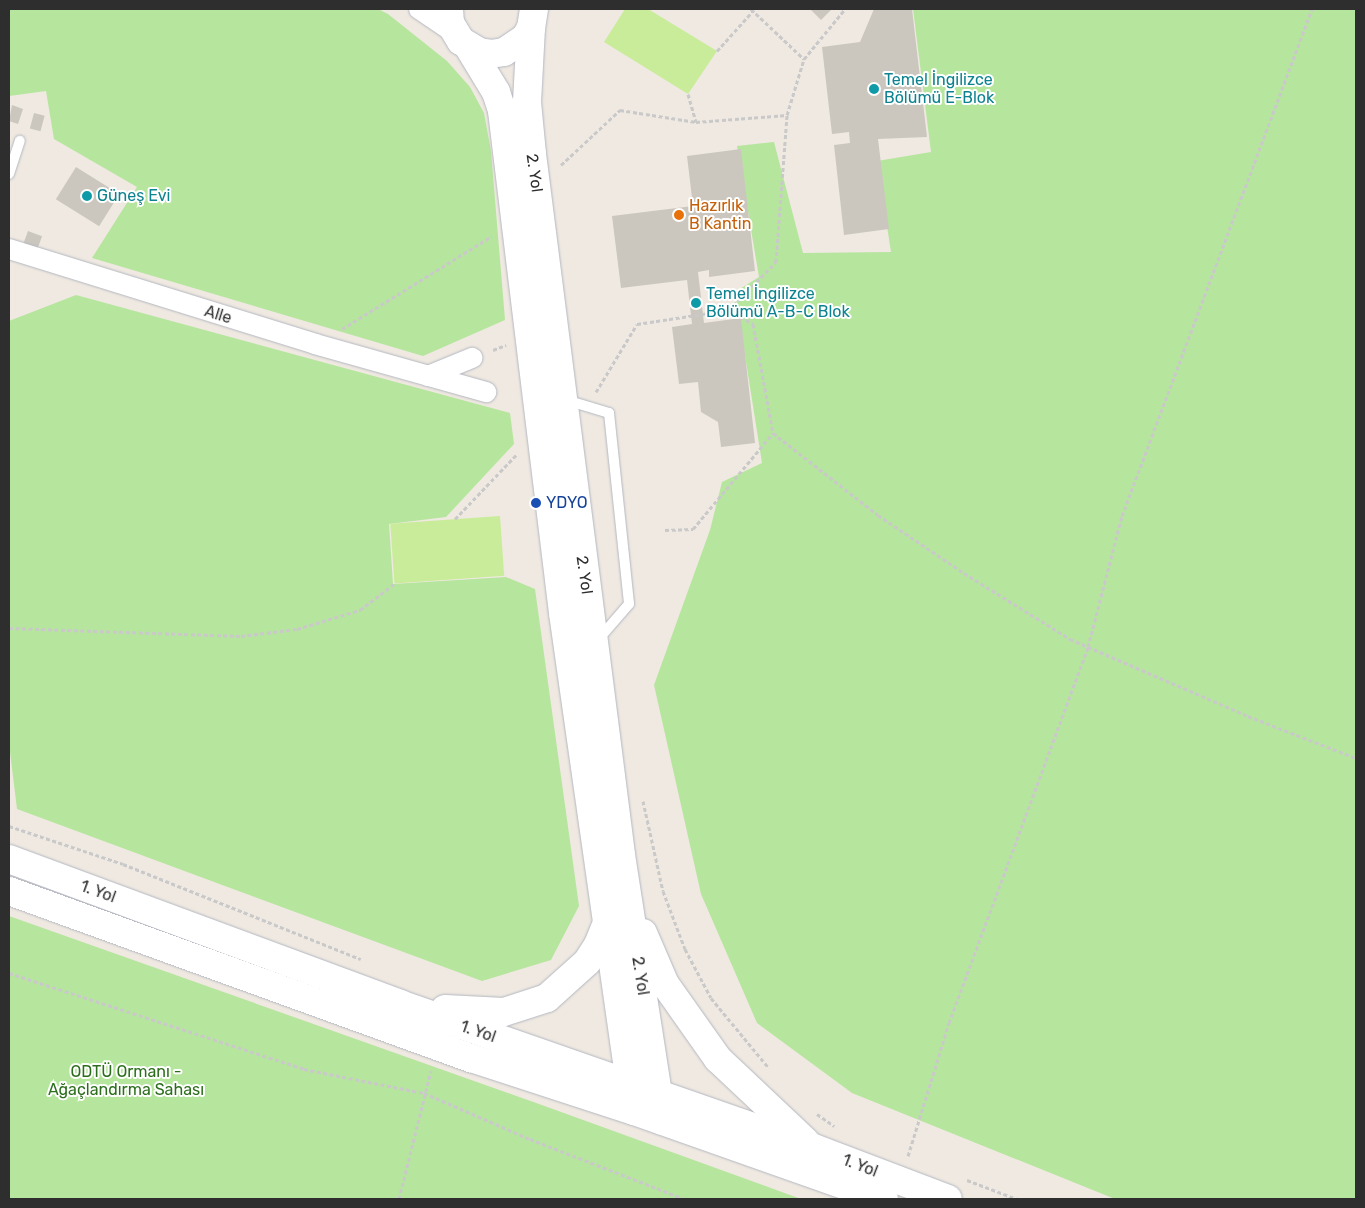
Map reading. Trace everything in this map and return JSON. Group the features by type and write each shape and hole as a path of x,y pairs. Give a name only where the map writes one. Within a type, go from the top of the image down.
{"street":[{"path":"419,9 458,30"},
{"name":"2. Yol","path":"458,30 479,52 504,52 524,38 534,15"},
{"name":"2. Yol","path":"534,15 527,102 557,410 568,553 608,920 634,1111"},
{"name":"2. Yol","path":"458,30 489,79 500,105 529,335 557,410 568,553 593,645 621,855 662,1121"},
{"name":"Alle","path":"9,249 316,344 428,376 478,387"},
{"path":"428,376 472,358"},
{"path":"621,855 639,922 665,984 718,1059 814,1148"},
{"name":"1. Yol","path":"9,860 400,1004 658,1094 814,1148 955,1189"},
{"name":"1. Yol","path":"9,891 439,1046 634,1111 884,1199"},
{"path":"400,1004 504,1012 547,998 587,962 598,945 608,920"}],"lane":[{"path":"9,174 20,141"},
{"path":"557,410 609,413 629,604 593,645"}],"path":[{"path":"455,520 637,324 729,310 776,262 787,115 804,59 845,9"},
{"path":"908,1156 952,1014 1088,647 1122,516 1312,9"},
{"path":"717,51 752,10 804,59"},
{"path":"688,94 696,122"},
{"path":"536,188 620,110 696,122 787,115"},
{"path":"316,344 496,233"},
{"path":"729,310 753,324 773,433 901,531 964,574 1088,647 1248,716 1356,758"},
{"path":"472,358 529,335"},
{"path":"665,530 693,529 773,433"},
{"path":"9,628 241,636 260,634 297,629 360,610 394,584"},
{"path":"642,799 663,892 685,949 711,998 774,1074"},
{"path":"9,826 123,864 368,963"},
{"path":"9,973 304,1069 424,1093 530,1139 685,1199"},
{"path":"399,1199 424,1093 439,1046"},
{"path":"814,1112 838,1128"},
{"path":"899,1153 917,1160"},
{"path":"955,1189 1017,1199"}],"green space":[{"path":"9,9 378,9 388,14 447,61 470,87 484,113 491,151 505,320 423,356 92,258 137,187 54,139 46,91 9,96"},
{"path":"625,9 648,9 717,51 688,94 604,42"},
{"path":"913,9 1356,9 1356,1199 1115,1199 852,1093 757,1023 701,894 654,685 710,530 722,482 762,463 735,292 759,277 737,146 774,142 803,253 891,252 877,161 931,152"},
{"path":"76,295 510,413 514,444 446,517 389,524 393,584 506,577 535,589 579,906 551,960 482,981 17,809 9,744 9,321"},
{"path":"500,516 504,576 394,584 390,524"},
{"name":"ODTÜ Ormanı - Ağaçlandırma Sahası","path":"9,916 539,1104 801,1199 9,1199"}],"building":[{"path":"810,9 832,9 821,20"},
{"name":"Temel İngilizce Bölümü E-Blok","path":"874,9 912,9 927,137 878,139 889,229 844,235 834,145 850,143 849,132 832,134 822,47 860,42"},
{"path":"12,105 23,109 18,124 9,121"},
{"path":"34,113 45,116 40,131 30,128"},
{"name":"Temel İngilizce Bölümü A-B-C Blok","path":"741,149 755,271 709,277 709,270 698,272 704,323 741,318 755,443 721,447 718,422 701,412 698,382 679,384 672,327 692,324 687,280 621,288 612,216 693,206 687,156"},
{"name":"Güneş Evi","path":"76,167 119,194 99,226 56,199"},
{"path":"28,231 42,236 37,250 23,245"}],"place":[{"name":"Temel İngilizce Bölümü E-Blok","path":"874,89"},
{"name":"Güneş Evi","path":"87,196"},
{"name":"Hazırlık B Kantin","path":"679,215"},
{"name":"Temel İngilizce Bölümü A-B-C Blok","path":"696,303"},
{"name":"YDYO","path":"536,503"}]}
